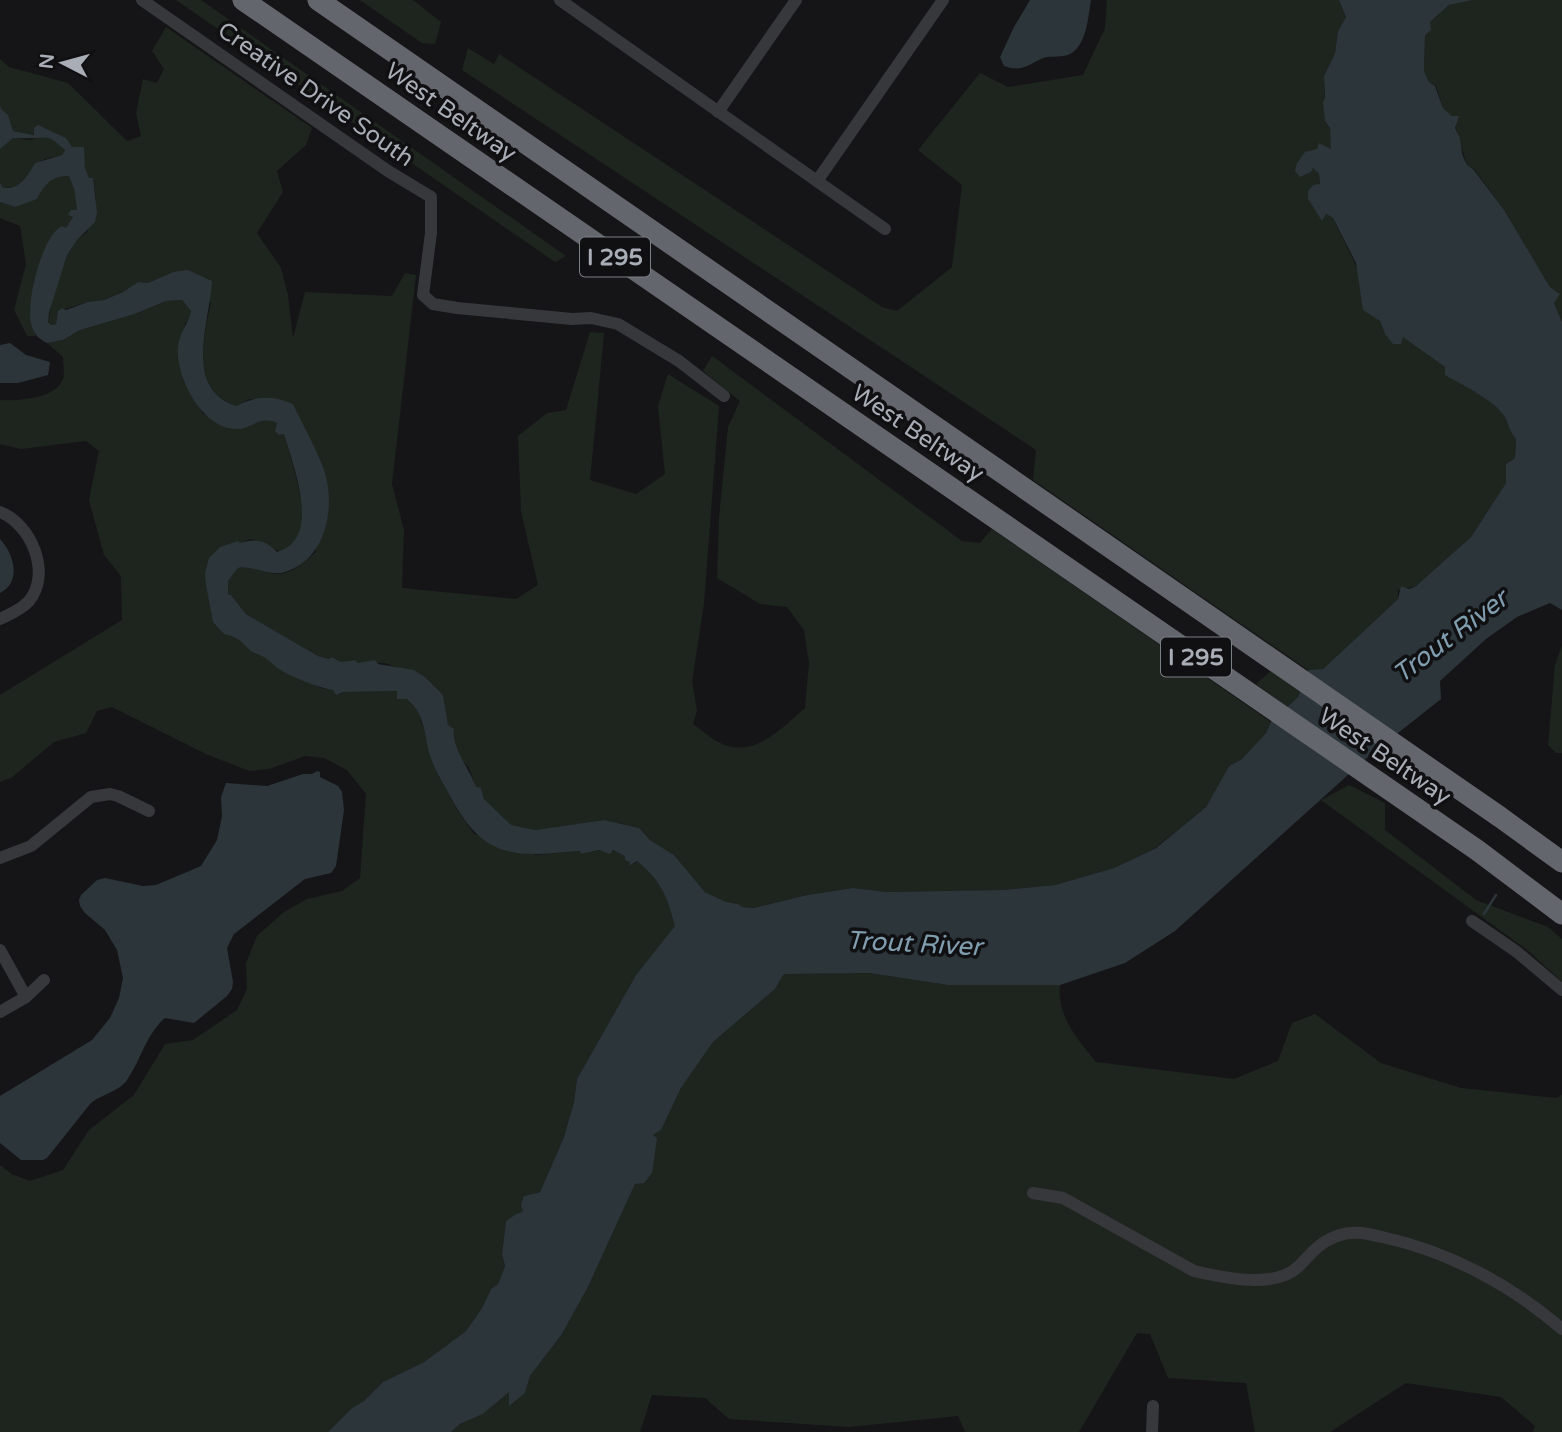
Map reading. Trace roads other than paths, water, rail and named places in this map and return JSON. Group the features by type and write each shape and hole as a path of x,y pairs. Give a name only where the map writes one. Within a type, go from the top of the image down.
{"highway":[{"name":"West Beltway","path":"243,0 1477,850 1562,914"},
{"name":"West Beltway","path":"318,0 1562,862"}],"street":[{"name":"Creative Drive South","path":"142,0 388,171 431,197 431,233 423,295 433,304 469,310 591,318 618,324 679,361 724,396"},
{"path":"560,0 885,229"},
{"path":"718,112 796,0"},
{"path":"817,181 943,0"},
{"path":"0,512 9,515 19,524 36,554 39,579 29,601 0,619"},
{"path":"0,858 31,846 91,797 110,794 149,811"},
{"path":"1472,921 1517,952 1562,990"},
{"path":"0,950 26,997"},
{"path":"0,1012 26,997 44,980"},
{"path":"1033,1193 1063,1198 1194,1271 1210,1275 1272,1280 1286,1276 1324,1241 1343,1234 1358,1232 1397,1240 1450,1259 1483,1275 1510,1290 1562,1329"},
{"path":"1152,1432 1153,1406"}],"water":[{"path":"1030,0 1091,0 1083,39 1068,55 1044,58 1019,68 1004,66 1000,57"},
{"name":"Trout River","path":"1339,0 1473,0 1449,5 1430,22 1431,30 1425,35 1424,71 1429,82 1435,86 1443,108 1452,116 1459,116 1455,128 1467,165 1504,210 1550,287 1560,294 1554,303 1562,322 1562,610 1550,603 1517,617 1486,639 1440,681 1441,699 1369,756 1175,931 1125,963 1060,985 948,985 869,973 784,974 775,989 713,1042 681,1088 661,1130 653,1135 657,1138 652,1173 644,1183 635,1184 588,1287 562,1334 530,1376 525,1393 509,1406 509,1392 483,1414 460,1424 451,1432 328,1432 383,1382 424,1362 466,1331 482,1308 491,1289 498,1284 505,1266 502,1254 506,1221 523,1212 521,1205 524,1196 540,1192 564,1137 574,1102 577,1079 636,975 675,926 662,890 637,861 629,866 630,862 625,860 625,856 613,850 610,854 599,850 581,854 580,851 519,853 503,850 475,832 435,769 417,710 407,699 397,699 397,691 343,692 336,695 333,690 302,681 280,670 235,638 224,634 213,622 205,573 209,558 220,547 238,541 260,541 277,552 291,545 299,533 301,500 284,434 279,435 275,431 277,423 270,421 260,421 236,429 224,427 202,411 186,386 178,359 179,342 191,311 182,300 166,301 135,314 80,330 63,340 47,343 36,335 30,313 33,285 48,242 62,226 66,228 73,217 68,215 71,210 77,210 74,189 69,176 63,176 49,182 37,199 15,207 0,202 0,182 2,187 8,188 18,185 35,163 62,155 65,150 49,138 13,138 0,149 0,104 1,109 8,115 13,131 34,135 34,128 38,125 66,138 72,147 84,147 85,168 89,178 93,178 97,212 95,222 67,255 48,322 51,325 56,324 58,311 62,308 66,310 88,302 104,300 138,282 148,283 173,272 188,270 212,281 203,352 209,385 219,397 236,406 264,398 293,404 316,451 323,467 329,497 325,529 319,543 311,556 299,566 285,572 238,568 228,581 228,595 231,595 246,614 318,656 329,659 332,657 341,662 375,660 378,664 414,670 426,678 443,695 448,725 454,729 458,750 476,787 481,788 484,799 511,825 535,830 604,820 639,828 650,840 674,855 705,892 742,907 754,908 807,895 853,888 887,892 1002,890 1055,885 1114,868 1156,848 1206,807 1229,766 1242,759 1266,733 1271,722 1298,697 1308,670 1323,669 1398,599 1401,586 1409,589 1416,586 1471,537 1506,483 1506,464 1515,458 1516,439 1502,413 1479,394 1445,375 1445,367 1403,337 1401,344 1393,344 1380,321 1363,310 1356,263 1333,218 1326,214 1322,221 1308,199 1308,191 1313,185 1320,184 1319,174 1313,168 1311,172 1300,177 1295,171 1305,152 1317,149 1319,143 1331,149 1330,128 1325,121 1323,103 1324,76 1335,53 1338,31 1346,17"},
{"path":"10,343 26,355 50,362 48,375 18,383 0,383 0,345"},
{"path":"0,539 9,552 14,568 11,582 0,593"},
{"path":"320,772 320,777 338,786 342,792 344,810 336,866 331,873 305,879 234,934 227,948 233,982 227,996 194,1023 165,1018 148,1039 124,1084 90,1104 47,1158 21,1160 0,1143 0,1096 92,1040 110,1018 119,998 123,978 117,950 105,930 80,906 81,895 97,880 105,878 143,886 156,885 201,866 217,840 222,816 221,797 226,783 267,786"}],"waterway":[{"path":"1484,914 1496,895"}]}
